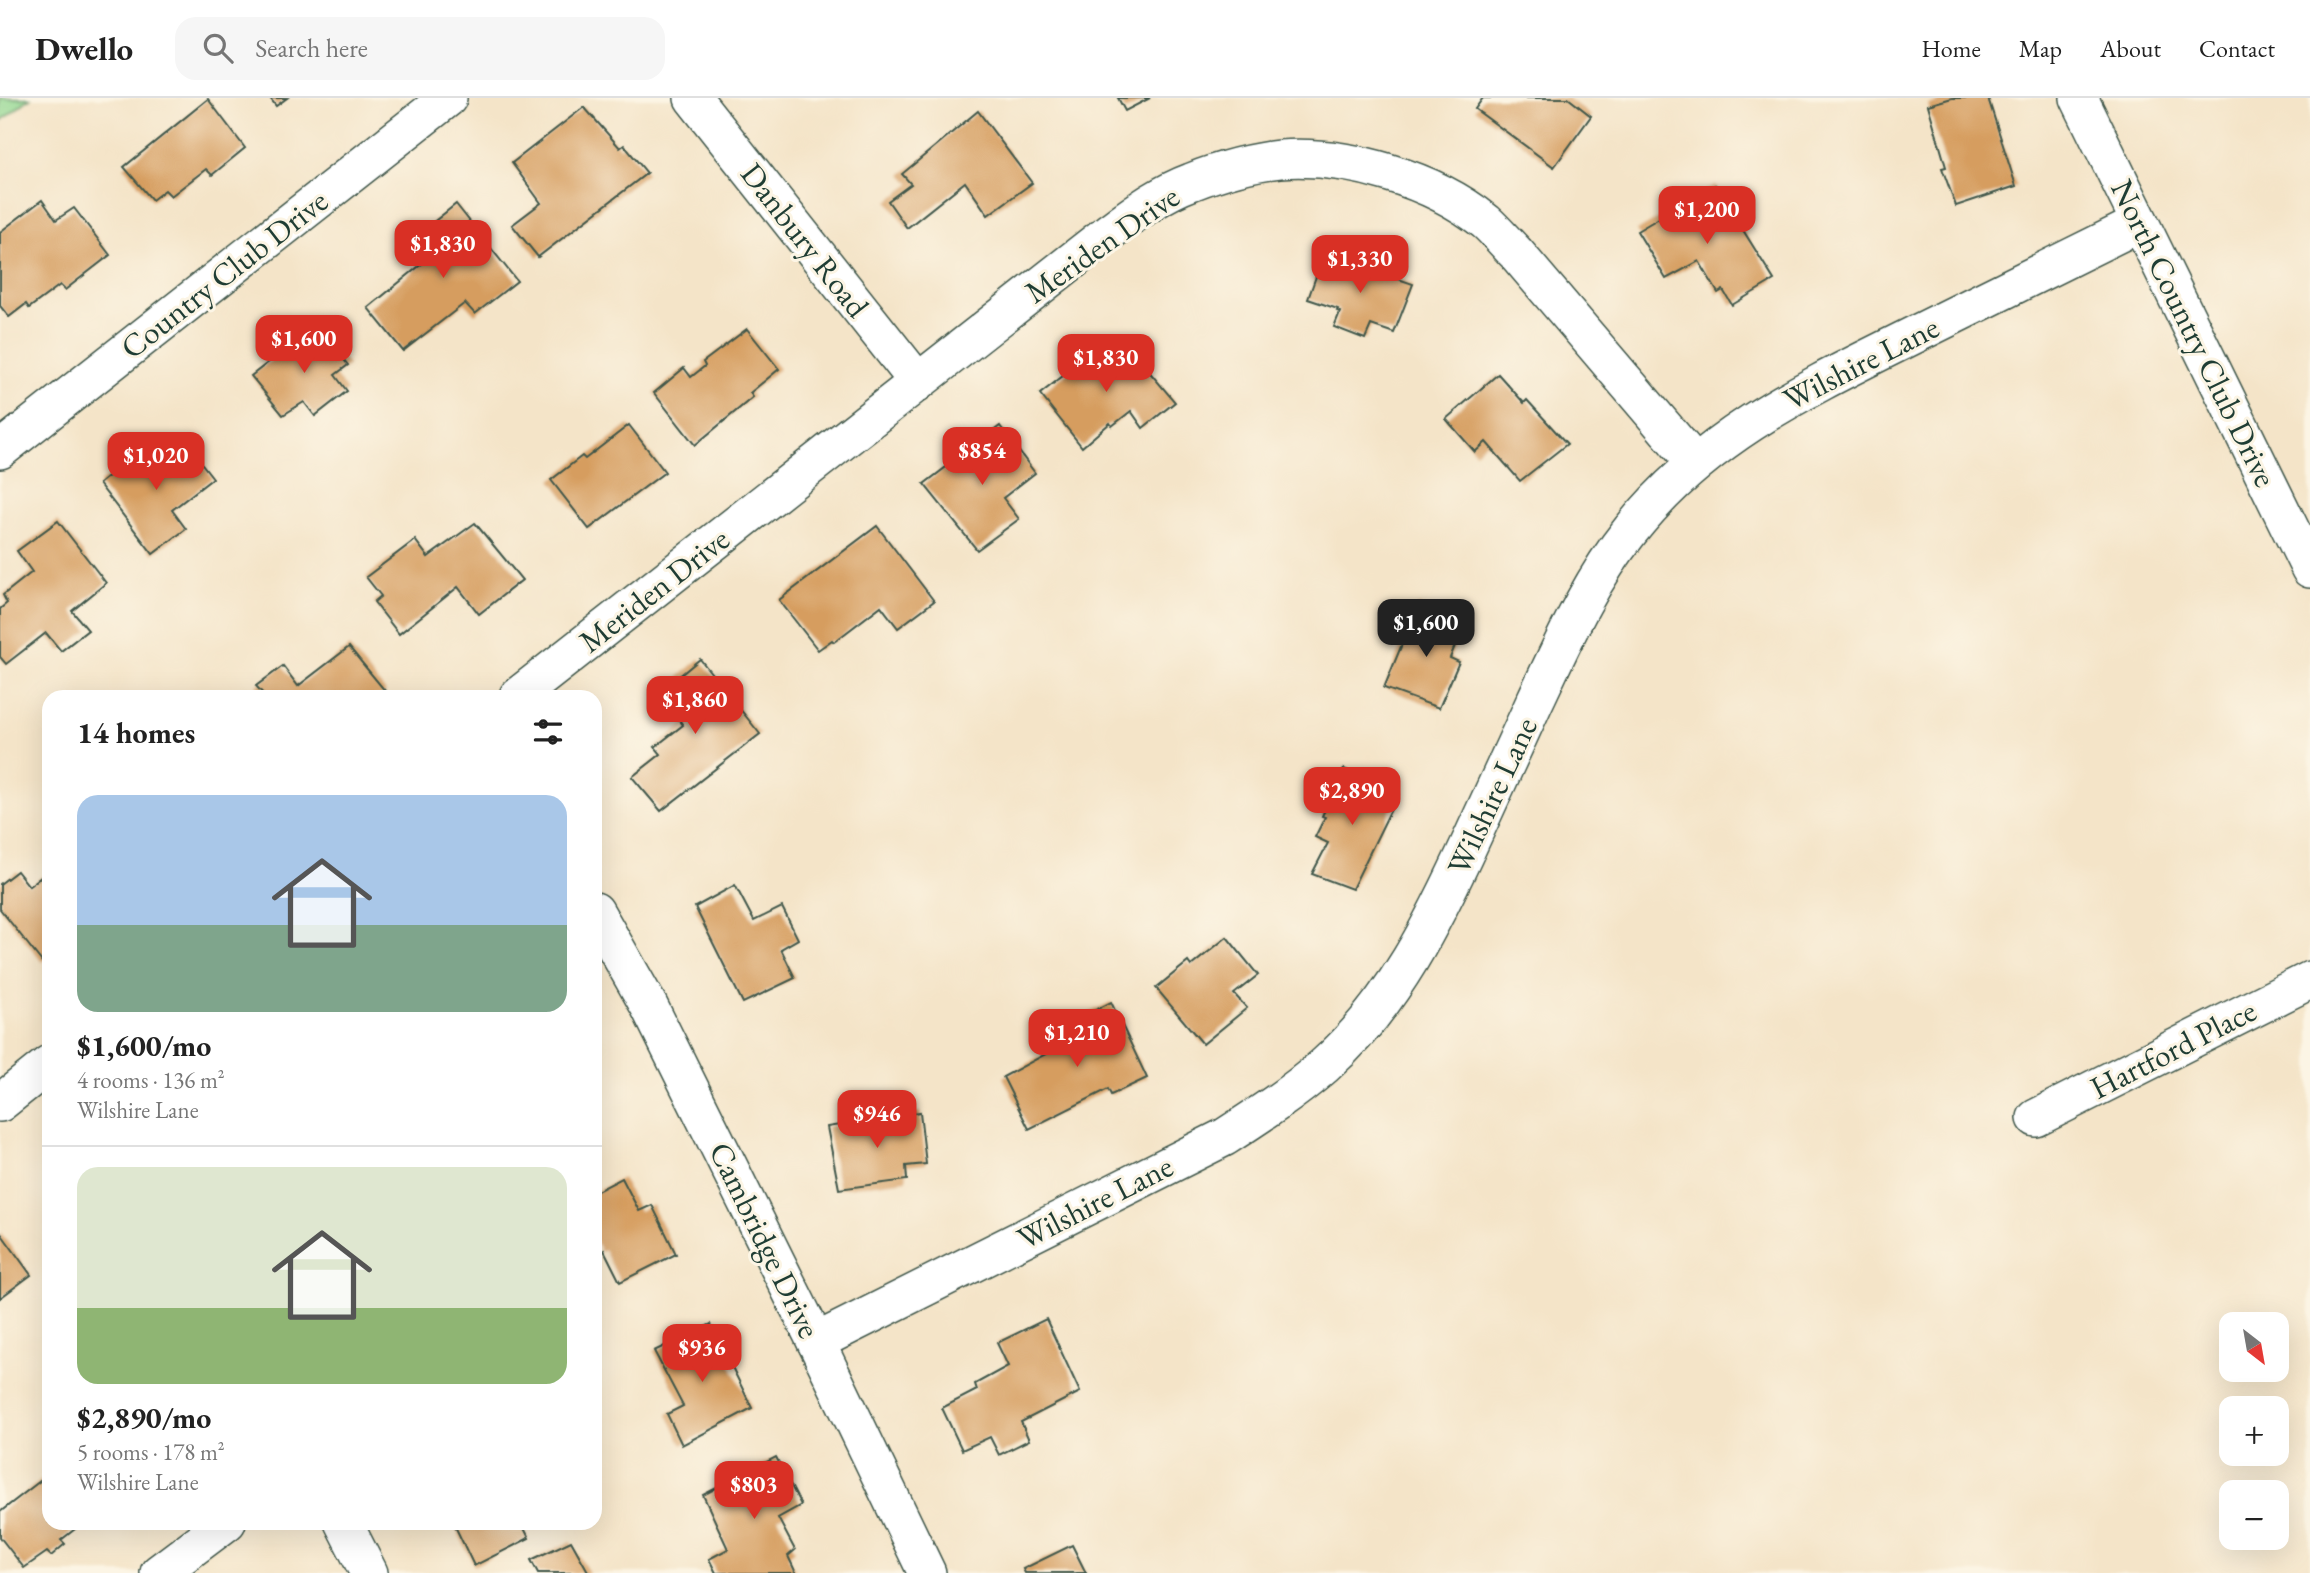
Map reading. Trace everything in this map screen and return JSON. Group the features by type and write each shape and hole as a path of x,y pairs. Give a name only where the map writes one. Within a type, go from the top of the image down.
{"street":[{"name":"Country Club Drive","path":"0,450 448,98"},
{"name":"Danbury Road","path":"693,98 918,382"},
{"name":"North Country Club Drive","path":"2079,98 2310,569"},
{"name":"Meriden Drive","path":"526,690 1148,203 1190,182 1237,167 1279,159 1330,160 1376,169 1421,185 1454,202 1485,222 1516,253 1696,463"},
{"name":"Wilshire Lane","path":"816,1342 1225,1137 1280,1102 1325,1065 1368,1020 1400,976 1440,907 1570,626 1603,566 1663,493 1730,435 1769,410 1825,379 2140,223"},
{"name":"Cambridge Drive","path":"602,923 649,1006 928,1573"},
{"name":"Hartford Place","path":"2036,1118 2310,980"},
{"path":"0,1102 42,1069"},
{"path":"159,1573 216,1530"},
{"path":"347,1530 369,1573"}],"green space":[{"path":"0,98 30,98 0,122"}],"building":[{"path":"270,98 287,98 276,106"},
{"path":"1118,98 1150,98 1125,111"},
{"path":"1483,98 1568,98 1591,116 1554,167 1475,109"},
{"path":"1952,98 1988,98 2016,186 1956,206 1942,168 1946,167 1928,105"},
{"path":"208,99 245,148 212,175 206,169 171,196 165,190 152,200 124,167"},
{"path":"584,107 620,148 624,145 647,173 538,257 512,225 541,203 512,163"},
{"path":"978,111 1032,183 988,215 965,182 907,228 888,201 911,184 902,174"},
{"path":"1715,185 1774,280 1732,305 1723,290 1718,293 1699,261 1666,279 1637,231"},
{"path":"42,200 56,220 74,208 110,255 65,290 60,285 29,308 26,304 9,317 0,306 0,232"},
{"path":"456,204 517,281 475,314 465,303 403,351 368,308 429,258 415,237"},
{"path":"1325,251 1359,265 1361,258 1378,265 1375,271 1413,284 1394,333 1371,325 1365,339 1334,327 1340,312 1338,309 1308,299"},
{"path":"316,325 348,365 335,375 347,391 315,416 304,402 283,415 251,376"},
{"path":"747,329 779,369 750,393 753,397 695,445 654,393 684,368 691,377 705,366 703,362"},
{"path":"1124,342 1175,402 1143,428 1131,411 1112,426 1110,423 1082,447 1040,394 1100,347 1107,355"},
{"path":"1498,374 1524,403 1527,400 1567,444 1520,481 1486,442 1475,452 1446,419"},
{"path":"629,425 665,472 589,529 551,480 582,456 585,459"},
{"path":"1000,426 1035,473 1003,498 1019,519 977,550 924,484"},
{"path":"182,438 213,478 172,510 186,529 153,554 99,484 143,448 152,461"},
{"path":"58,521 106,583 72,611 88,630 61,651 46,633 6,664 0,657 0,609 7,603 3,595 32,572 17,551"},
{"path":"475,523 522,580 479,614 458,587 399,634 374,602 381,596 366,577 415,540 428,557"},
{"path":"877,526 934,601 898,628 881,606 834,642 832,640 818,650 779,600"},
{"path":"1418,605 1463,626 1450,658 1459,662 1439,708 1384,688"},
{"path":"349,647 384,690 260,690 256,686 283,666 298,686"},
{"path":"700,659 760,734 661,811 632,777 661,754 655,747 683,725 659,693"},
{"path":"1344,769 1399,793 1352,889 1312,874 1328,843 1315,837"},
{"path":"17,871 29,886 42,876 42,962 0,909 0,884"},
{"path":"735,885 754,921 782,907 798,939 781,949 795,978 743,1003 695,907"},
{"path":"1227,937 1258,975 1234,994 1247,1008 1203,1044 1156,988 1188,962 1191,966"},
{"path":"1111,1002 1147,1078 1111,1095 1108,1089 1029,1129 1003,1077 1081,1035 1074,1021"},
{"path":"920,1112 926,1164 906,1166 907,1180 839,1189 827,1127"},
{"path":"622,1178 639,1211 652,1205 676,1254 620,1282 604,1250 602,1251 602,1188"},
{"path":"0,1232 31,1275 0,1298"},
{"path":"1046,1319 1080,1392 1021,1422 1029,1440 999,1455 990,1437 962,1450 942,1408 977,1390 975,1384 1008,1366 997,1343"},
{"path":"711,1324 752,1408 682,1445 667,1414 683,1406 654,1351"},
{"path":"776,1457 801,1505 778,1518 795,1550 788,1556 796,1573 716,1573 709,1559 728,1549 703,1495"},
{"path":"42,1479 42,1530 74,1530 61,1540 65,1544 51,1556 47,1552 24,1568 0,1537 0,1512"},
{"path":"457,1530 525,1530 529,1538 474,1566"},
{"path":"571,1541 589,1573 538,1573 531,1560"},
{"path":"1072,1545 1086,1573 1025,1573 1023,1569"}]}
